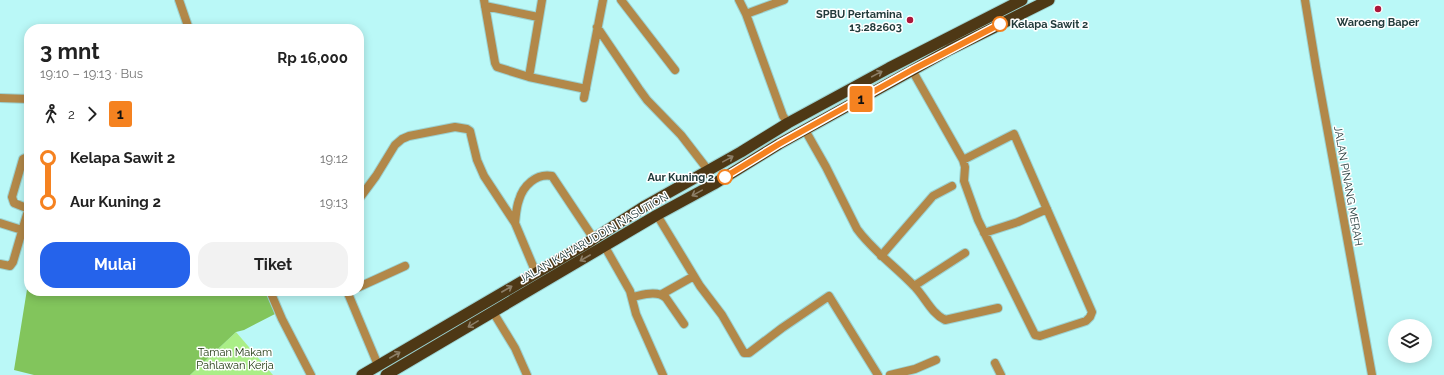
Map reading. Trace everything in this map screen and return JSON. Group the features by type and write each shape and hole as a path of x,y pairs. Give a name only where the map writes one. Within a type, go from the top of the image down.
{"highway":[{"name":"JALAN KAHARUDDIN NASUTION","path":"386,375 657,215 714,184 746,163 912,70 1022,0"},
{"name":"JALAN KAHARUDDIN NASUTION","path":"362,375 594,239 645,206 788,123 889,68 1049,0"},
{"path":"414,345 420,355"}],"street":[{"path":"179,0 187,24"},
{"path":"529,77 542,0"},
{"path":"584,98 603,0"},
{"path":"621,0 676,70"},
{"path":"739,0 746,14 783,116 788,123"},
{"path":"746,14 784,0"},
{"name":"JALAN PINANG MERAH","path":"1305,0 1372,375"},
{"path":"538,17 484,3 496,66 500,69 529,77 586,89"},
{"path":"597,27 647,100 681,135 708,170"},
{"path":"912,70 963,160 964,180 984,233 1035,335 1040,336 1086,320 1090,317 1092,312 1014,134 963,160"},
{"path":"0,98 24,100"},
{"path":"364,192 395,145 402,139 455,127 462,127 470,132 484,176 515,223 536,273"},
{"path":"805,130 863,238 914,286 939,317 945,320 998,308"},
{"path":"24,159 12,198 14,203 24,207"},
{"path":"515,223 519,199 529,182 544,174 552,176 594,239"},
{"path":"881,256 933,196 952,186"},
{"path":"984,233 1018,222 1047,209"},
{"path":"657,215 694,276 722,315 742,352 746,354 829,296 878,375"},
{"path":"0,222 22,230"},
{"path":"0,264 10,266 14,262 24,224"},
{"path":"605,247 630,291 636,314 663,375"},
{"path":"914,286 965,253"},
{"path":"364,285 405,266"},
{"path":"632,297 662,294 694,276"},
{"path":"662,294 684,324"},
{"path":"272,296 282,319 312,375"},
{"path":"350,296 378,365"},
{"path":"493,312 515,348 527,375"},
{"path":"890,375 915,369 936,360"},
{"path":"995,363 1001,375"}],"green space":[{"path":"26,296 267,296 275,314 244,330 236,332 190,375 34,375 14,370"},
{"name":"Taman Makam Pahlawan Kerja","path":"236,332 273,375 190,375"}],"bus line":[{"name":"1","path":"725,177 779,144 912,70 1000,24"}],"place":[{"name":"Waroeng Baper","path":"1378,9"},
{"name":"SPBU Pertamina 13.282603","path":"910,20"},
{"name":"Kelapa Sawit 2","path":"1000,24"},
{"name":"Aur Kuning 2","path":"725,177"}]}
